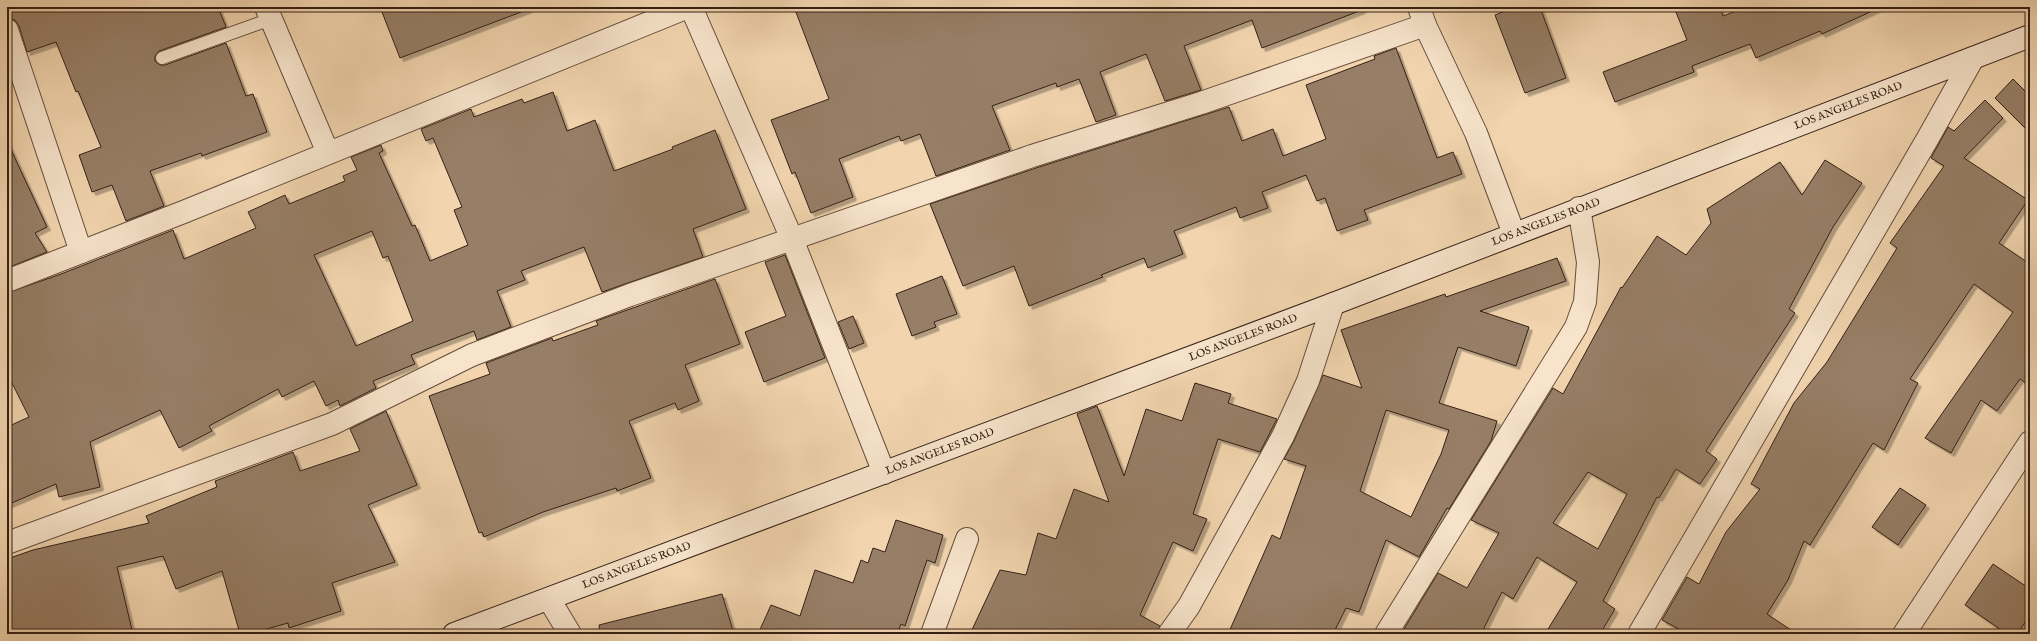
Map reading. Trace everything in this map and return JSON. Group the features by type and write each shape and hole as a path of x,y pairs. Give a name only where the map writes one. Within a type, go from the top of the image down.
{"street":[{"path":"7,281 690,7 792,239 884,473"},
{"path":"269,13 328,153"},
{"path":"7,543 332,424 472,355 630,296 1032,156 1201,103 1422,16 1476,133 1514,234"},
{"path":"7,30 81,252"},
{"name":"LOS ANGELES ROAD","path":"454,634 1333,304 1579,208 2030,36"},
{"path":"1639,634 1928,138 1973,58"},
{"path":"1386,634 1576,327 1585,302 1588,262 1579,208"},
{"path":"1169,634 1189,606 1284,436 1308,381 1333,304"},
{"path":"1904,634 2030,442"},
{"path":"932,634 967,539"},
{"path":"549,599 570,634"}],"lane":[{"path":"162,58 269,13"}],"building":[{"path":"7,7 218,7 226,27 159,51 155,56 155,61 160,65 165,65 226,43 246,96 253,94 267,132 202,156 201,153 150,171 164,206 126,221 112,185 92,192 79,155 101,147 78,91 76,92 56,42 27,52 19,26 15,20 7,18"},
{"path":"380,7 528,7 529,9 400,58"},
{"path":"794,7 1362,7 1362,10 1262,48 1252,20 1184,46 1201,90 1165,101 1146,54 1100,72 1116,115 1096,122 1079,79 1057,87 1056,83 992,106 1010,150 936,176 920,134 901,141 899,136 839,159 853,197 811,213 795,172 792,174 771,120 829,99"},
{"path":"1515,7 1540,7 1566,78 1525,93 1495,15"},
{"path":"1674,7 1720,7 1723,16 1746,7 1881,7 1822,34 1820,31 1756,58 1750,44 1692,66 1694,72 1615,102 1603,72 1687,40"},
{"path":"1396,48 1437,158 1453,152 1462,174 1364,210 1368,220 1337,231 1325,198 1317,201 1306,175 1262,192 1268,208 1240,218 1236,207 1174,231 1183,254 1148,268 1144,258 1101,275 1103,277 1029,306 1014,266 963,286 930,204 1036,168 1229,107 1242,141 1273,129 1283,156 1326,139 1306,85 1375,59 1374,56"},
{"path":"2013,79 2030,96 2030,133 1995,98"},
{"path":"553,92 567,131 595,120 614,171 673,149 672,147 715,130 746,209 693,229 703,257 602,292 584,247 521,271 525,280 497,291 511,327 477,340 474,331 411,355 415,364 373,381 376,388 340,406 338,400 326,406 314,381 282,397 278,389 209,426 212,431 179,448 160,410 90,442 100,487 59,497 56,484 7,505 7,427 29,417 7,373 7,293 61,274 173,230 184,259 256,228 248,212 285,195 289,204 345,181 343,176 357,170 351,157 381,145 383,151 379,153 412,226 415,225 430,261 468,245 454,210 462,207 433,138 426,141 421,129 471,109 474,117 522,99 524,103","holes":["372,231 383,258 388,256 413,321 356,346 314,255"]},
{"path":"1985,100 2003,118 1964,158 2028,200 1999,243 2030,264 2030,386 2020,379 1997,411 1981,400 1951,453 1925,438 2013,312 1974,284 1910,379 1918,383 1884,450 1873,443 1810,545 1804,541 1788,580 1767,614 1797,634 1688,634 1662,620 1687,577 1699,584 1726,532 1760,489 1751,484 1794,403 1827,362 1897,248 1890,243 1944,166 1931,158 1948,127 1954,131"},
{"path":"7,141 47,227 35,233 47,252 7,268"},
{"path":"1825,160 1862,183 1833,227 1789,309 1795,313 1706,451 1717,459 1700,484 1676,469 1659,498 1657,497 1603,601 1615,609 1600,634 1545,634 1577,582 1537,557 1513,599 1502,592 1481,634 1401,634 1438,573 1467,588 1499,533 1471,520 1553,388 1563,394 1621,287 1622,288 1657,236 1686,255 1711,223 1707,209 1780,162 1802,195","holes":["1588,472 1627,494 1598,549 1553,523"]},
{"path":"785,255 825,358 764,382 745,332 786,316 765,262"},
{"path":"1557,258 1566,281 1480,311 1529,327 1516,366 1458,347 1439,403 1497,421 1491,441 1449,509 1447,508 1419,557 1386,540 1359,612 1346,608 1333,634 1228,634 1272,535 1280,539 1306,466 1284,459 1294,441 1323,375 1362,388 1341,330 1445,294 1446,297","holes":["1386,410 1449,430 1441,454 1411,517 1360,491"]},
{"path":"942,276 957,314 934,322 936,327 912,336 896,294"},
{"path":"715,279 740,344 685,365 699,401 678,410 675,403 629,421 651,478 617,491 616,488 543,512 484,537 482,532 479,533 429,396 490,374 486,363 552,338 553,341 598,325 596,321"},
{"path":"853,316 864,343 849,349 838,322"},
{"path":"1195,383 1231,394 1228,403 1277,419 1260,452 1218,439 1193,514 1207,519 1193,551 1173,542 1140,615 1160,626 1157,634 970,634 1000,570 1026,575 1038,533 1056,539 1074,489 1109,502 1077,414 1097,406 1124,476 1146,409 1182,421"},
{"path":"386,411 417,485 368,505 395,562 332,583 341,611 289,628 288,623 249,634 240,634 222,571 176,589 163,556 117,567 133,634 7,634 7,559 33,550 149,523 146,516 217,487 215,481 293,452 300,471 360,451 350,429"},
{"path":"1900,488 1926,505 1898,545 1872,527"},
{"path":"896,520 943,535 935,563 927,560 905,626 901,624 897,634 758,634 771,605 800,616 815,570 853,583 861,560 868,563 873,548 885,552"},
{"path":"1993,564 2030,589 2030,615 2017,634 2007,634 1965,605"},
{"path":"722,594 734,634 600,634 599,625"}]}
